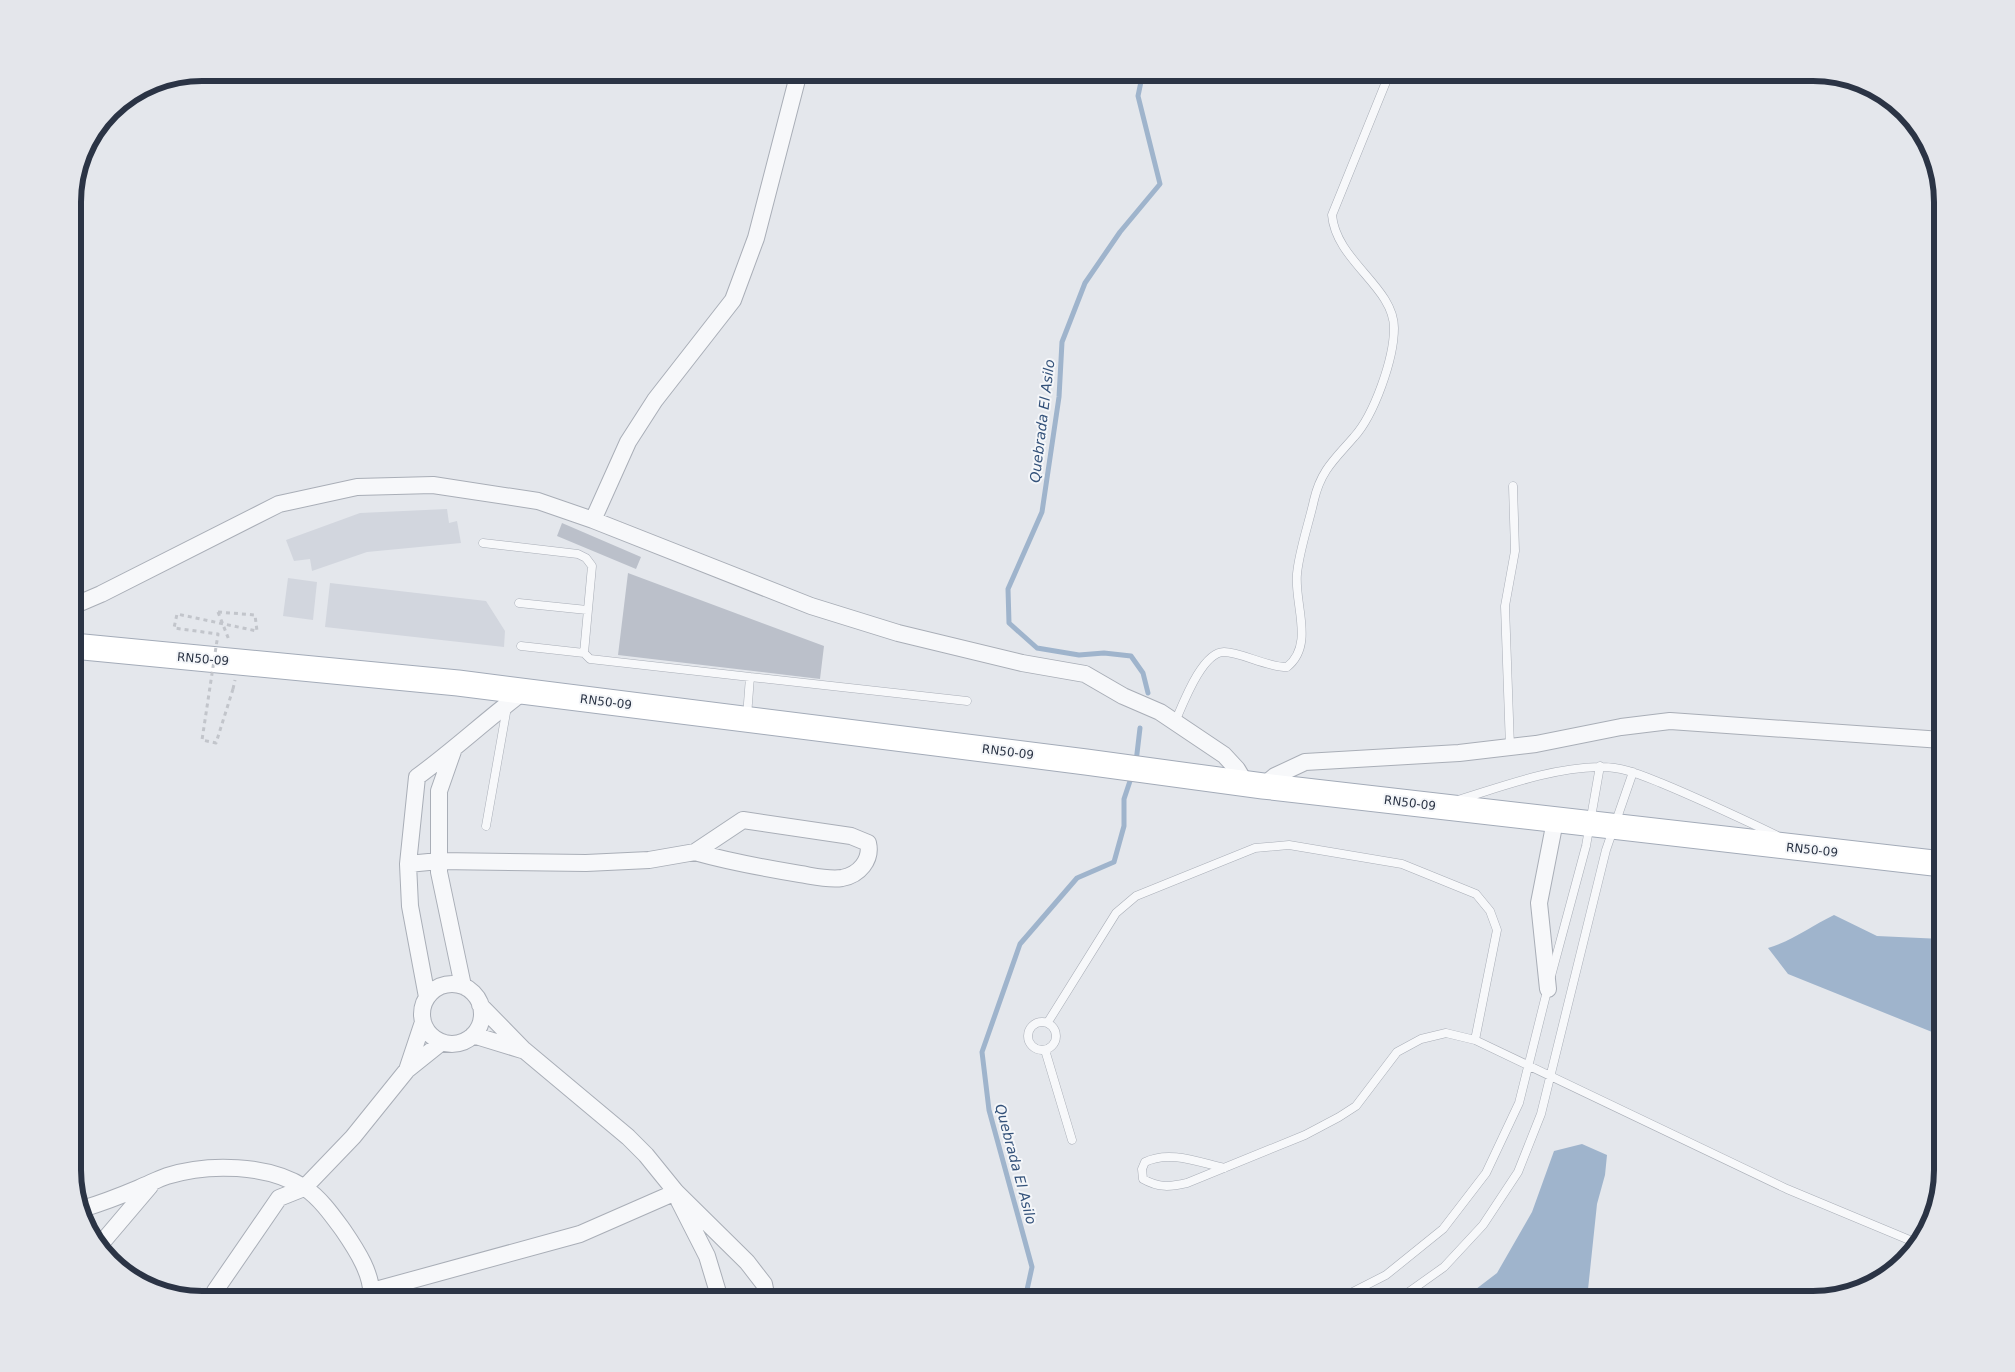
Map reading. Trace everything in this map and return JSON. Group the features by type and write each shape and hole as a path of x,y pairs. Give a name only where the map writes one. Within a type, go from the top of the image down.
{"main road":[{"name":"RN50-09","path":"82,647 448,682 515,697 746,720 1602,827 1934,863"}],"street":[{"path":"593,520 628,442 655,400 734,300 756,238 797,82"},
{"path":"82,602 279,504 357,487 433,486 538,502 593,520 811,606 898,633 1022,662 1085,674 1123,696 1160,712 1224,754 1254,785 1305,762 1459,753 1536,744 1621,726 1670,721 1934,739"},
{"path":"427,997 410,906 408,864 417,776 453,751 515,697"},
{"path":"453,751 439,791 439,861 443,895 463,986"},
{"path":"408,864 439,861 586,863 649,860 695,852 743,820 851,836 868,843 870,850 866,862 854,874 830,878 736,864 695,852"},
{"path":"1548,988 1539,904 1555,821"},
{"path":"407,1070 423,1022 423,1007 427,997 443,985 463,986 474,993 480,1004 524,1050 628,1137 676,1192 747,1262 764,1284 765,1291"},
{"path":"473,1036 482,1018 480,1004"},
{"path":"423,1022 432,1036 442,1042 455,1044 473,1036 524,1050"},
{"path":"215,1291 279,1198 304,1188 353,1137 407,1070 442,1042"},
{"path":"87,1207 111,1200 166,1176 215,1167 238,1168 275,1176 304,1188 321,1203 354,1247 370,1291"},
{"path":"104,1240 153,1182"},
{"path":"386,1291 580,1234 676,1192"},
{"path":"676,1192 707,1256 717,1291"}],"lane":[{"path":"1175,722 1204,663 1213,655 1224,652 1287,668 1294,662 1300,652 1302,637 1297,573 1319,482 1328,464 1354,437 1375,404 1392,348 1394,327 1391,312 1385,300 1339,243 1333,229 1332,215 1386,81"},
{"path":"1510,746 1506,606 1515,551 1512,486"},
{"path":"483,543 578,554 586,558 592,566 584,653"},
{"path":"519,603 587,610"},
{"path":"521,646 584,653 590,658 967,701"},
{"path":"746,720 750,677"},
{"path":"486,826 515,697"},
{"path":"1411,1291 1444,1267 1483,1225 1518,1172 1541,1114 1552,1078 1606,850 1602,827 1600,766"},
{"path":"1437,806 1569,769 1600,766 1633,772 1698,798 1805,849"},
{"path":"1356,1291 1386,1275 1443,1228 1486,1173 1519,1103 1548,988 1602,827 1633,772"},
{"path":"1048,1022 1116,913 1136,896 1255,848 1289,845 1402,864 1476,894 1490,911 1497,930 1475,1040"},
{"path":"1037,1022 1048,1022 1053,1026 1056,1036 1053,1045 1045,1050 1037,1049 1030,1044 1028,1036 1030,1028 1037,1022"},
{"path":"1224,1168 1164,1156 1155,1157 1145,1162 1142,1169 1143,1180 1155,1186 1168,1188 1187,1183 1224,1168 1305,1135 1356,1106 1397,1052 1421,1039 1446,1033 1475,1040 1787,1189 1911,1240"},
{"path":"1045,1050 1072,1140"}],"path":[{"path":"218,612 255,615 257,631 177,614 174,628 218,634 202,740 216,743 233,689"}],"shaded area":[{"path":"447,509 449,523 457,521 461,543 367,552 312,571 310,559 294,561 286,540 360,513"},
{"path":"288,578 317,582 313,620 283,616"},
{"path":"330,583 486,601 505,631 504,647 325,627"}],"water":[{"path":"1834,915 1877,936 1934,939 1934,1033 1788,974 1768,948"},
{"path":"1582,1144 1607,1155 1605,1175 1597,1204 1588,1291 1473,1291 1497,1273 1532,1212 1554,1151"}],"building":[{"path":"562,523 641,557 636,569 557,536"},
{"path":"628,573 824,646 820,679 618,655"}],"waterway":[{"name":"Quebrada El Asilo","path":"1141,81 1138,96 1160,184 1120,232 1085,283 1062,342 1059,397 1042,512 1008,589 1009,623 1037,648 1079,655 1104,653 1131,656 1143,673 1148,693"},
{"name":"Quebrada El Asilo","path":"1136,762 1140,728"},
{"name":"Quebrada El Asilo","path":"1027,1291 1032,1267 989,1110 982,1052 1020,944 1077,878 1114,862 1124,826 1124,799 1132,775"}]}
